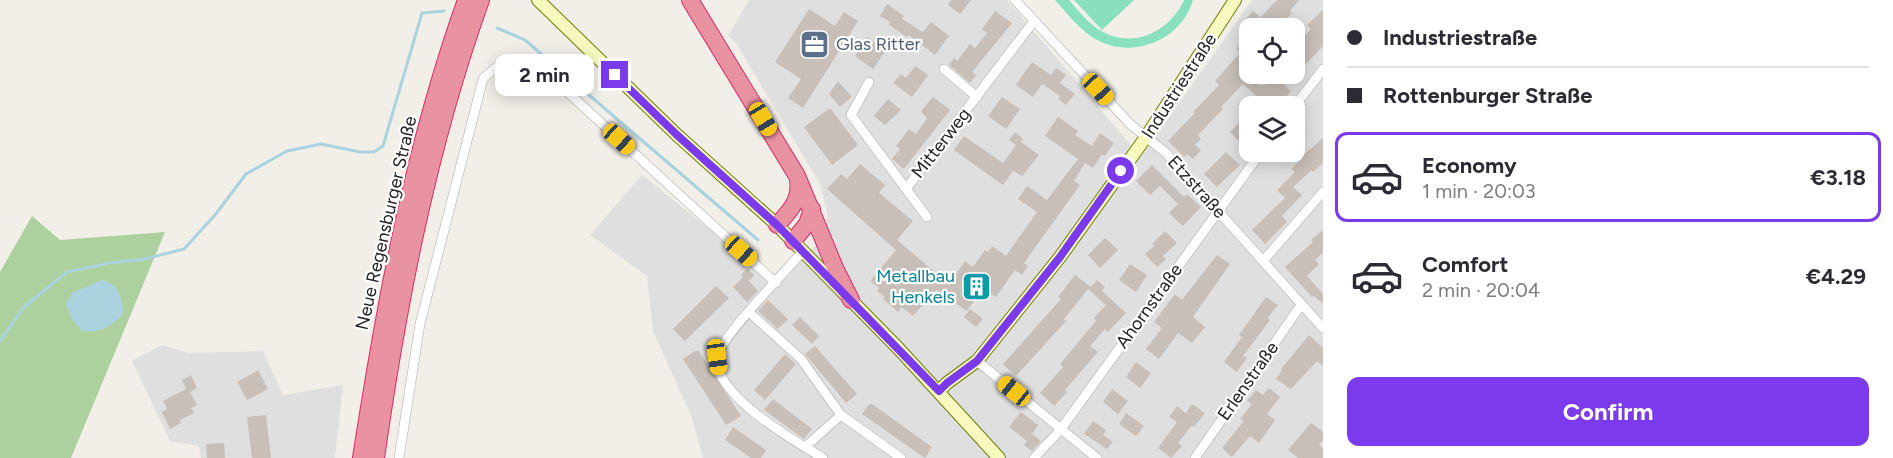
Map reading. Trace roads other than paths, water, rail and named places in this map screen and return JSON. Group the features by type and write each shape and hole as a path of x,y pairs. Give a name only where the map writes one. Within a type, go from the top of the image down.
{"highway":[{"name":"Neue Regensburger Straße","path":"361,458 382,325 408,201 435,96 466,0"},
{"path":"376,458 396,326 423,200 465,44 481,0"},
{"path":"690,0 797,176 835,268 851,300"},
{"path":"777,225 791,210 797,199 799,187 797,176"},
{"path":"798,246 812,210"}],"street":[{"path":"538,0 677,135 777,225 939,391 999,458"},
{"name":"Etzstraße","path":"1015,0 1130,124 1166,153 1323,328"},
{"name":"Industriestraße","path":"939,391 977,361 1060,257 1146,137 1235,0"},
{"name":"Mitterweg","path":"906,189 1034,21"},
{"path":"399,458 420,324 483,79 498,64 509,59 524,60 539,66 776,283"},
{"name":"Mitterweg","path":"944,69 977,97"},
{"path":"1302,96 1323,69"},
{"name":"Mitterweg","path":"869,82 851,116 927,217"},
{"name":"Ahornstraße","path":"1035,458 1061,429 1254,162"},
{"path":"1263,261 1323,192"},
{"path":"798,246 776,283 721,347 717,357 718,369 739,400 773,426 823,458"},
{"name":"Erlenstraße","path":"1196,458 1301,305"},
{"path":"749,312 801,358 841,415 901,458"},
{"path":"977,361 1097,458"},
{"path":"805,447 841,415"}],"water":[{"path":"102,280 116,288 122,302 123,314 105,328 82,331 72,319 66,304 72,293"}],"waterway":[{"path":"0,341 24,307 67,272 110,263 145,259 184,249 215,215 246,174 287,151 321,144 360,152 374,152 383,146 422,13 444,11"},
{"path":"497,28 525,40 758,240"}],"place":[{"name":"Glas Ritter","path":"815,44"},
{"name":"Metallbau Henkels","path":"976,286"}]}
